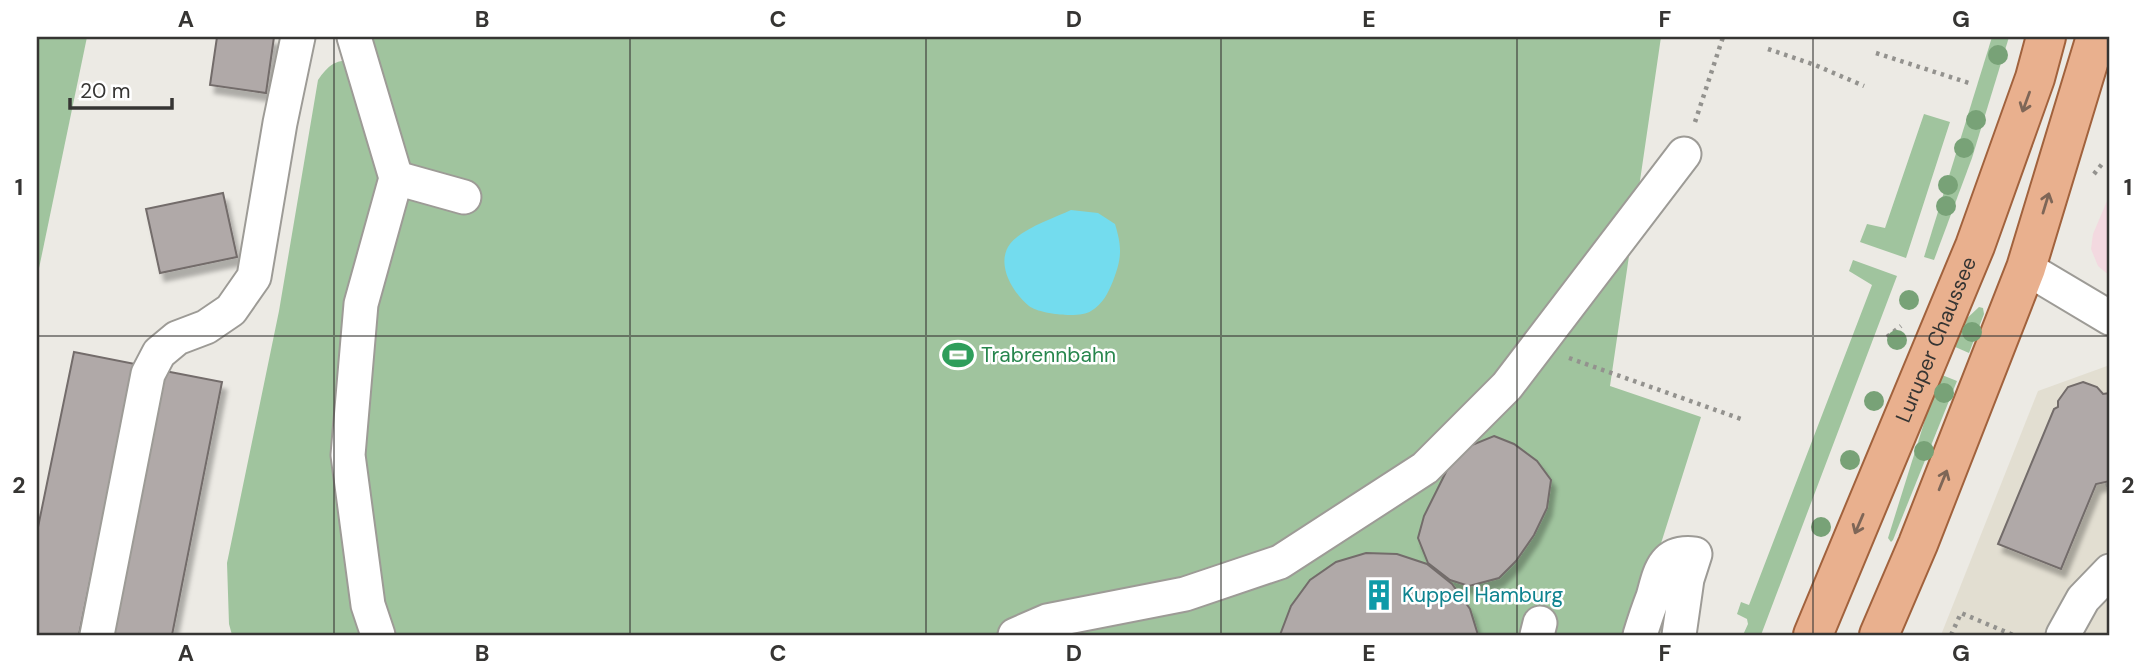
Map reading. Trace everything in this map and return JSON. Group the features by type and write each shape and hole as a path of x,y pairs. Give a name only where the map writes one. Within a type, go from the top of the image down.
{"main road":[{"name":"Luruper Chaussee","path":"1813,635 1975,246 2035,78 2046,37"},
{"path":"1879,635 1918,544 2026,268 2095,37"},
{"path":"1975,246 2026,268"}],"street":[{"path":"97,635 148,374 159,353 177,338 206,327 231,310 254,277 280,123 298,37"},
{"path":"354,37 396,178 361,304 348,455 368,606 378,635"},
{"path":"365,75 377,37"},
{"path":"1015,635 1047,621 1185,594 1280,562 1425,468 1507,386 1684,154"},
{"path":"396,178 464,197"},
{"path":"2026,268 2110,318"},
{"path":"1640,635 1661,568 1670,558 1681,552 1695,554 1687,579 1679,635"},
{"path":"2063,635 2083,599 2110,571"}],"path":[{"path":"1684,154 1723,37"},
{"path":"1768,49 1864,86"},
{"path":"1876,53 1969,83"},
{"path":"1627,380 1744,420"},
{"path":"2107,482 2110,491"},
{"path":"1951,635 1961,613 2013,635"}],"shaded area":[{"path":"2110,194 2110,276 2098,266 2091,249 2093,234"},
{"path":"2107,366 2110,368 2110,635 1941,635 2038,391"}],"green space":[{"path":"37,37 87,37 37,278"},
{"name":"Trabrennbahn","path":"363,37 1661,37 1610,386 1701,417 1632,635 232,635 229,624 227,563 279,311 318,80 332,65 352,60"},
{"path":"1992,37 2009,37 1972,158 1934,260 1924,257"},
{"path":"1924,114 1950,122 1906,258 1860,242 1867,224 1885,228"},
{"path":"1853,260 1897,276 1761,635 1743,635 1748,624 1747,619 1737,614 1741,602 1749,605 1872,285 1849,271"},
{"path":"1979,307 1983,308 1984,314 1969,353 1953,346 1963,322"},
{"path":"1942,375 1957,381 1891,542 1888,538 1929,407"}],"water":[{"path":"1071,210 1098,213 1115,224 1120,252 1113,281 1099,305 1086,313 1069,315 1034,309 1017,294 1008,278 1004,260 1006,252 1022,233"}],"building":[{"path":"217,37 274,37 266,93 210,85"},
{"path":"223,193 237,257 160,273 146,209"},
{"path":"74,352 135,364 79,635 37,635 37,532"},
{"path":"165,371 222,382 172,635 113,635"},
{"path":"2083,382 2097,387 2103,394 2110,393 2110,481 2096,484 2061,569 1998,544 2054,409 2058,407 2058,401 2068,387"},
{"path":"1494,436 1514,444 1537,461 1551,480 1547,508 1534,535 1516,561 1499,578 1469,586 1450,580 1428,563 1418,538 1424,516 1452,460 1467,447"},
{"name":"Kuppel Hamburg","path":"1366,553 1397,554 1427,564 1452,584 1470,609 1478,635 1280,635 1291,606 1310,580 1336,562"}],"place":[{"name":"Trabrennbahn","path":"958,355"},
{"name":"Kuppel Hamburg","path":"1379,595"}]}
